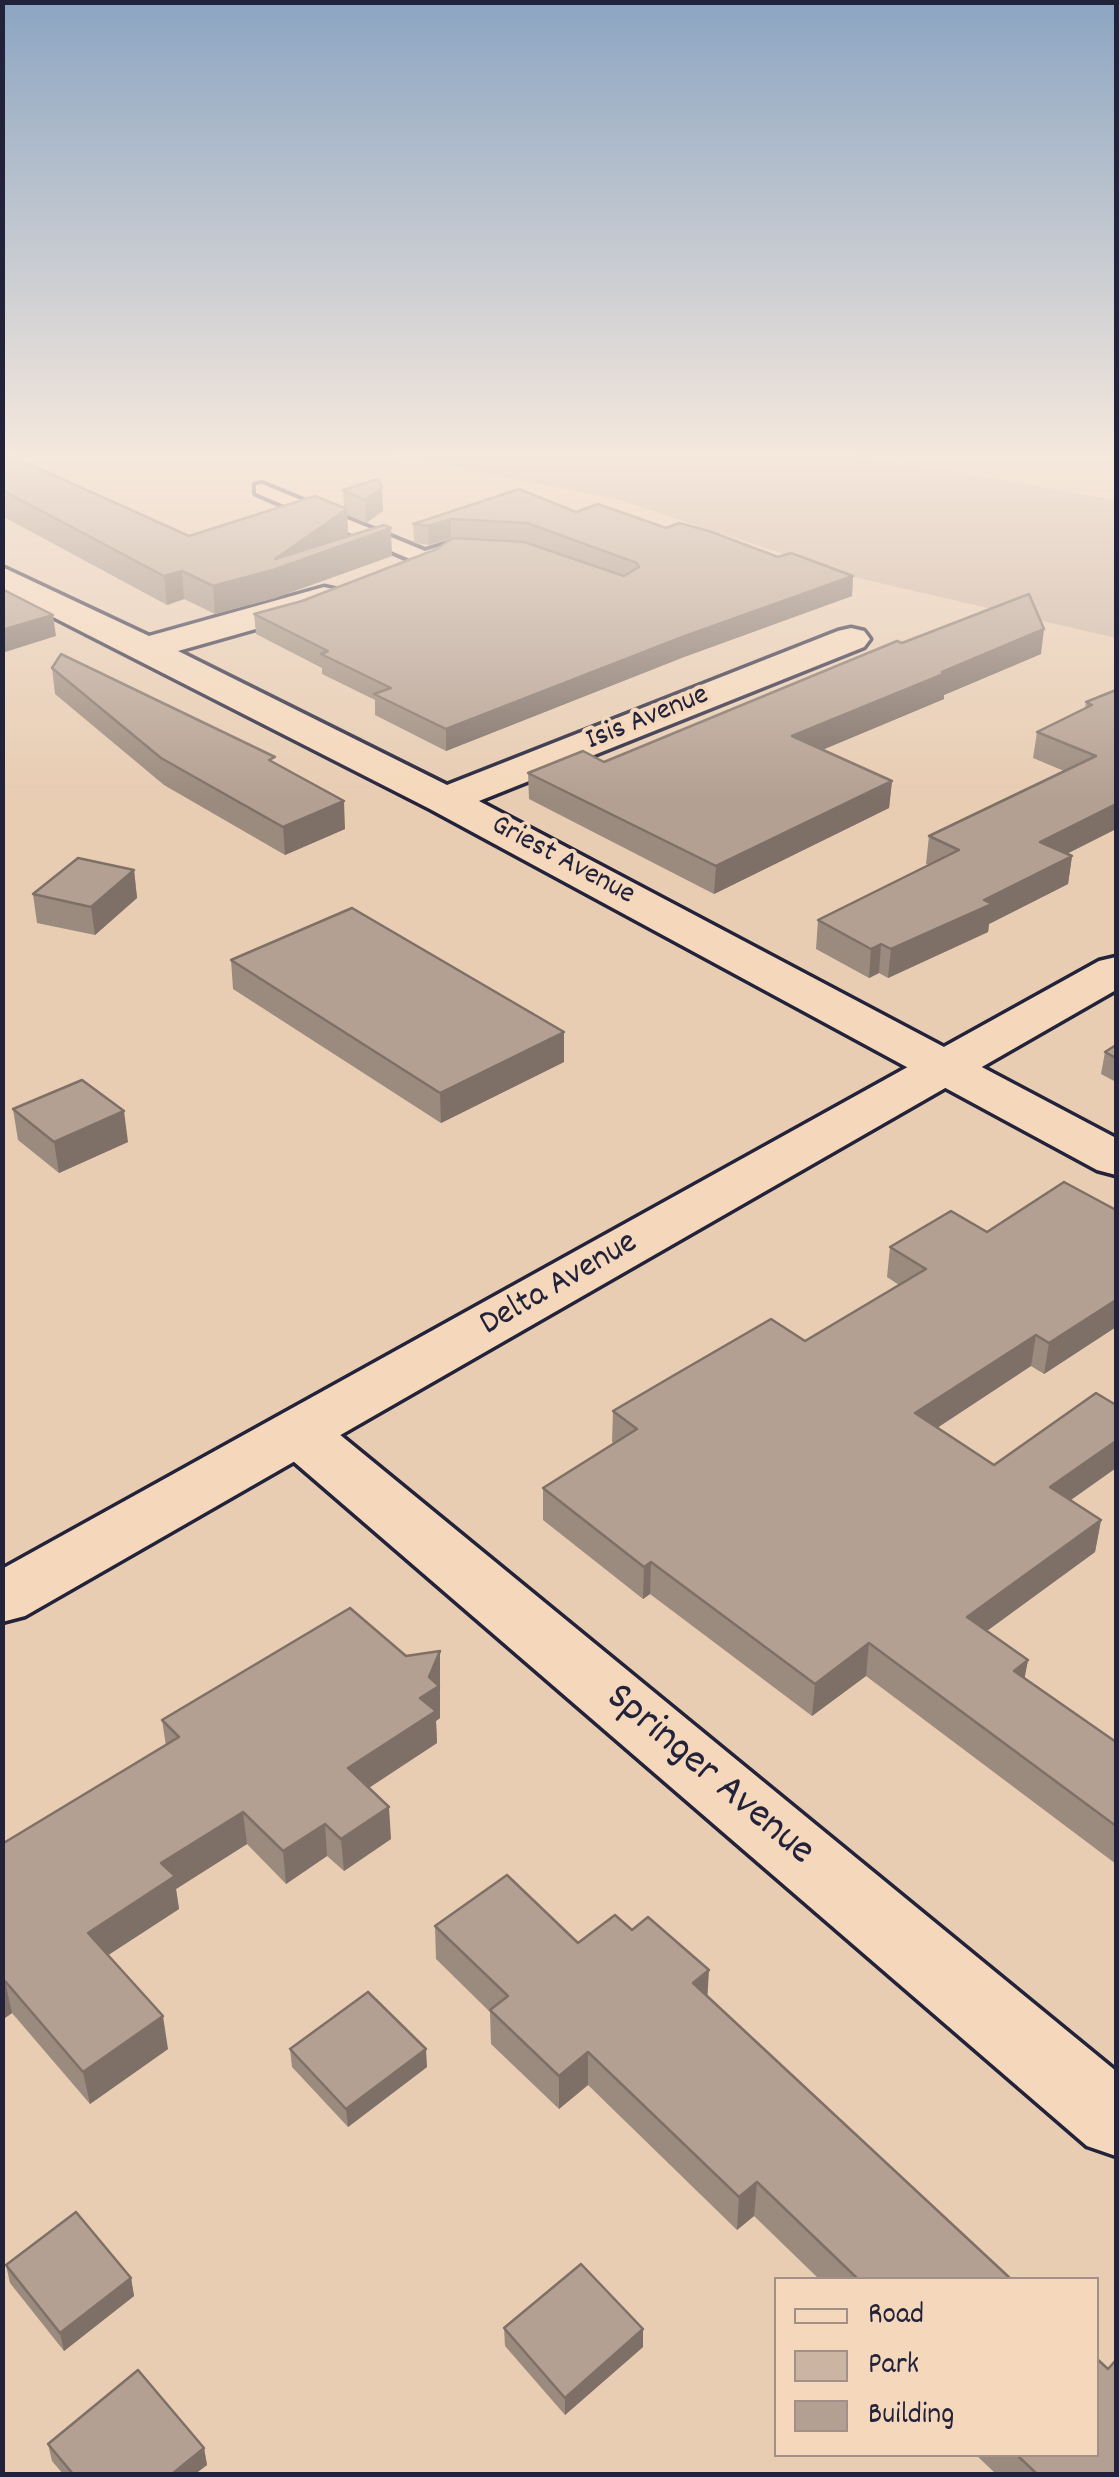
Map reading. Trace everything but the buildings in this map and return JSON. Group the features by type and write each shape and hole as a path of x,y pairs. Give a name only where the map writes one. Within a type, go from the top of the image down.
{"street":[{"path":"144,649 289,610 403,567"},
{"name":"Griest Avenue","path":"7,583 445,800 1116,1159"},
{"name":"Isis Avenue","path":"445,800 851,639"},
{"name":"Delta Avenue","path":"2,1599 1116,971"},
{"name":"Springer Avenue","path":"300,1434 1116,2120"}],"green space":[{"path":"822,567 1116,567 1116,638"}]}
